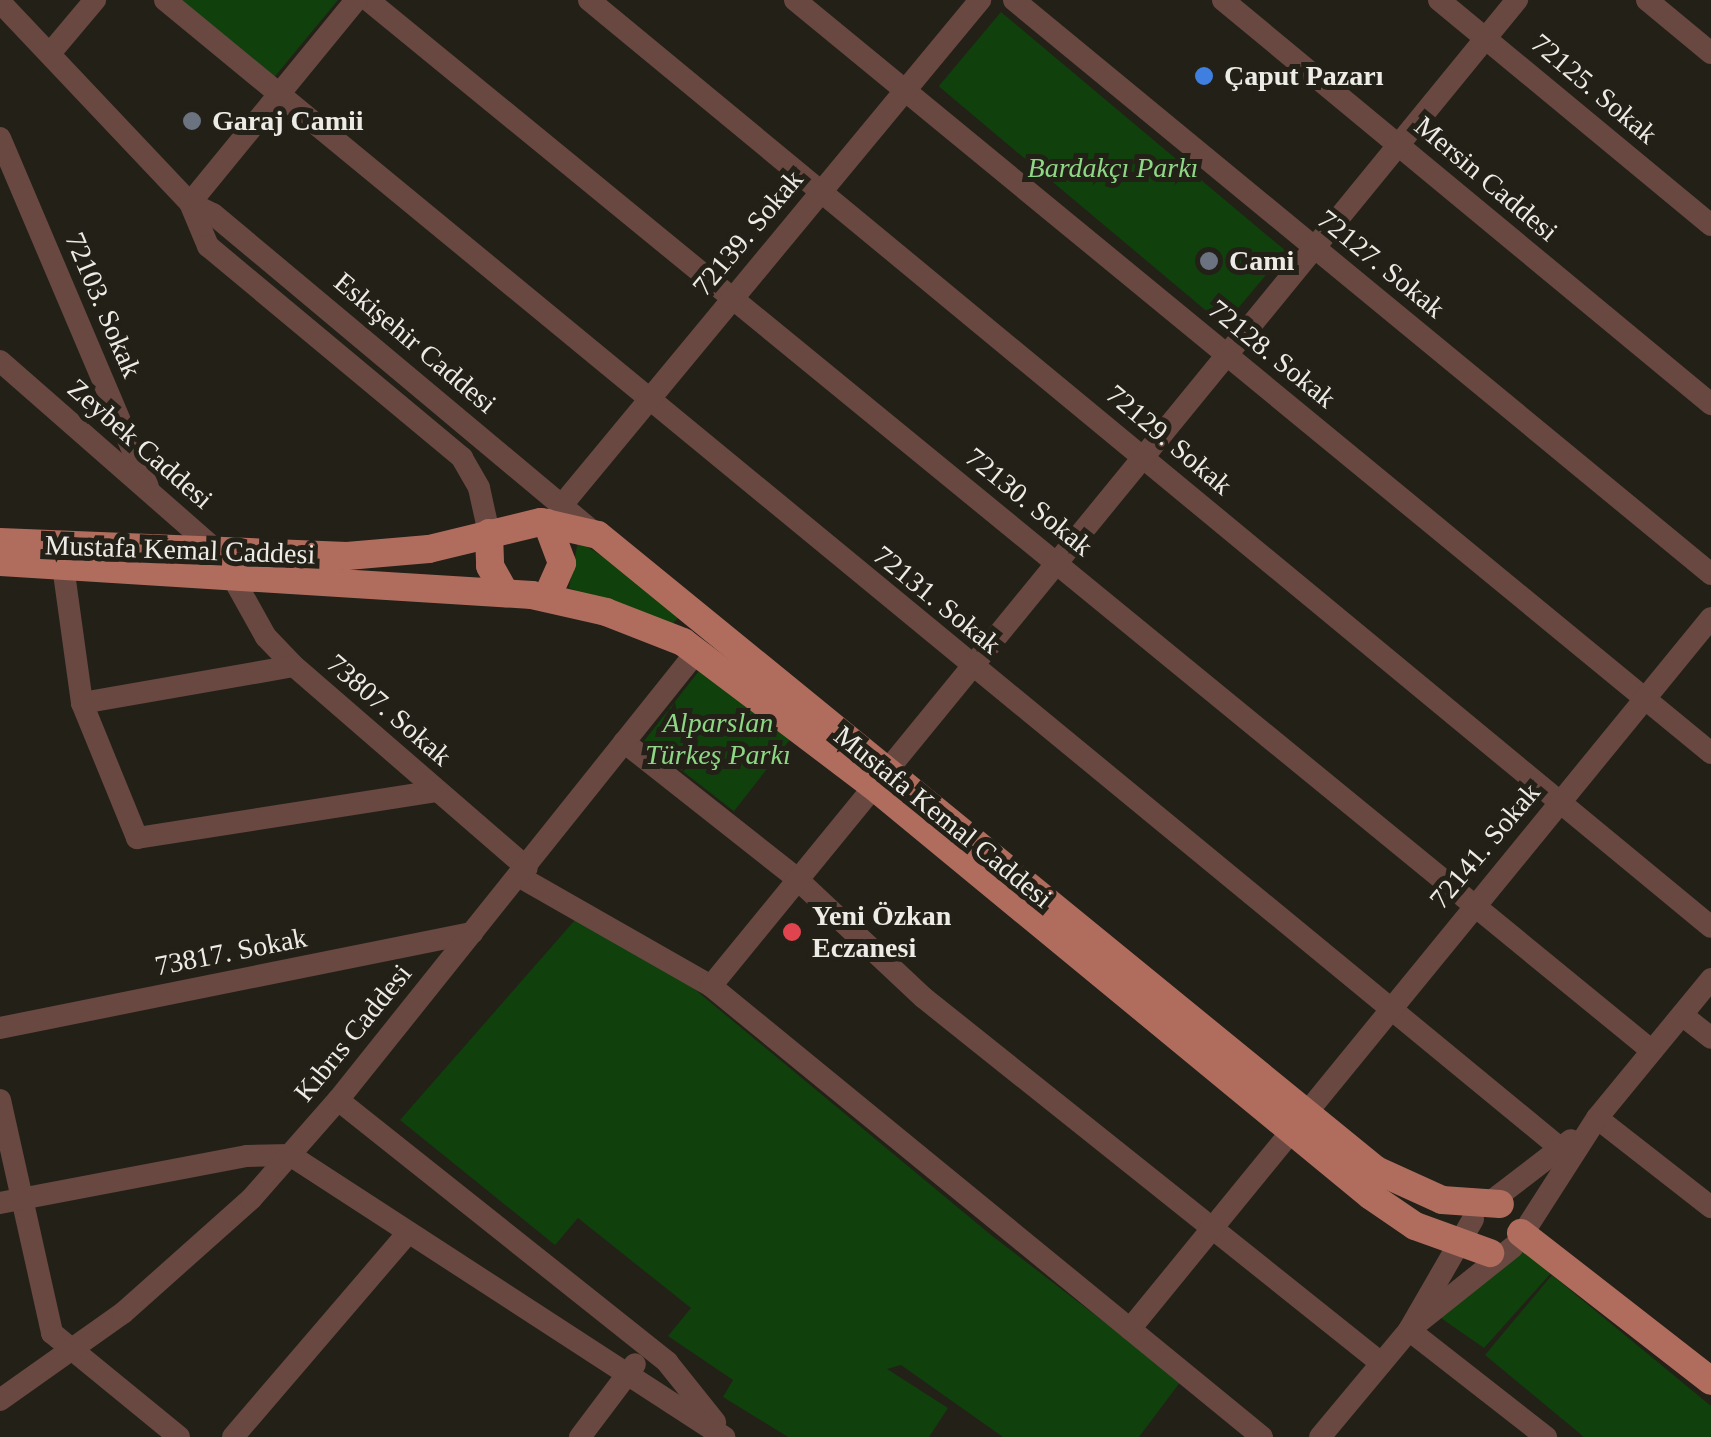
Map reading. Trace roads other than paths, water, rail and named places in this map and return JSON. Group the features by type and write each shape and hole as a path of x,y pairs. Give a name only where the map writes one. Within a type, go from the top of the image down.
{"main road":[{"name":"Mustafa Kemal Caddesi","path":"0,542 219,553 382,555 489,533 555,514 598,535 878,778 1297,1119 1394,1213 1481,1215"},
{"path":"547,597 562,563 555,514"},
{"path":"489,533 490,566 504,593"},
{"name":"Mustafa Kemal Caddesi","path":"0,562 547,597 620,616 698,650 878,778"},
{"name":"Mustafa Kemal Caddesi","path":"1297,1119 1394,1182 1481,1215 1513,1242"},
{"path":"1481,1215 1519,1218 1513,1242 1711,1381"}],"street":[{"path":"52,51 95,0"},
{"name":"72131. Sokak","path":"165,0 276,98 1560,1148"},
{"path":"0,2 52,51 190,203 356,0"},
{"name":"72130. Sokak","path":"368,0 1652,1051"},
{"name":"72129. Sokak","path":"589,0 1711,927"},
{"name":"72128. Sokak","path":"795,0 1711,754"},
{"name":"72139. Sokak","path":"555,514 980,0"},
{"name":"72127. Sokak","path":"1014,0 1711,574"},
{"name":"Mersin Caddesi","path":"1223,0 1711,404"},
{"name":"72125. Sokak","path":"1439,0 1711,224"},
{"path":"710,986 1517,0"},
{"path":"1647,0 1711,53"},
{"name":"72103. Sokak","path":"0,138 152,494"},
{"name":"Eskişehir Caddesi","path":"190,203 213,214 555,514"},
{"name":"Eskişehir Caddesi","path":"190,203 208,246 462,458 479,488 489,533"},
{"name":"Zeybek Caddesi","path":"0,360 219,553 234,578"},
{"path":"63,566 82,703 136,838 438,792"},
{"name":"73807. Sokak","path":"234,578 266,637 294,666 523,872 710,986 1262,1437"},
{"name":"72141. Sokak","path":"1130,1329 1297,1119 1711,618"},
{"name":"Kıbrıs Caddesi","path":"0,1400 71,1353 212,1237 290,1155 523,872 698,650"},
{"path":"82,703 294,666"},
{"path":"624,742 796,878 924,998 1381,1363"},
{"name":"73817. Sokak","path":"0,1028 473,932"},
{"path":"1409,1330 1513,1242 1597,1118 1711,979"},
{"path":"1682,1015 1711,1038"},
{"path":"0,1100 26,1198 52,1333 71,1353 178,1437"},
{"path":"338,1100 647,1346 725,1437"},
{"path":"1320,1437 1409,1330 1481,1215 1597,1118"},
{"path":"1597,1118 1711,1207"},
{"path":"0,1202 247,1156 290,1155 725,1437"},
{"path":"233,1437 408,1233"},
{"path":"1409,1330 1546,1437"},
{"path":"580,1437 647,1346"}],"place":[{"name":"Çaput Pazarı","path":"1204,76"},
{"name":"Garaj Camii","path":"192,121"},
{"name":"Cami","path":"1209,261"},
{"name":"Yeni Özkan Eczanesi","path":"792,932"}],"park label":[{"name":"Bardakçı Parkı","path":"1113,168"},
{"name":"Alparslan Türkeş Parkı","path":"718,739"}]}
